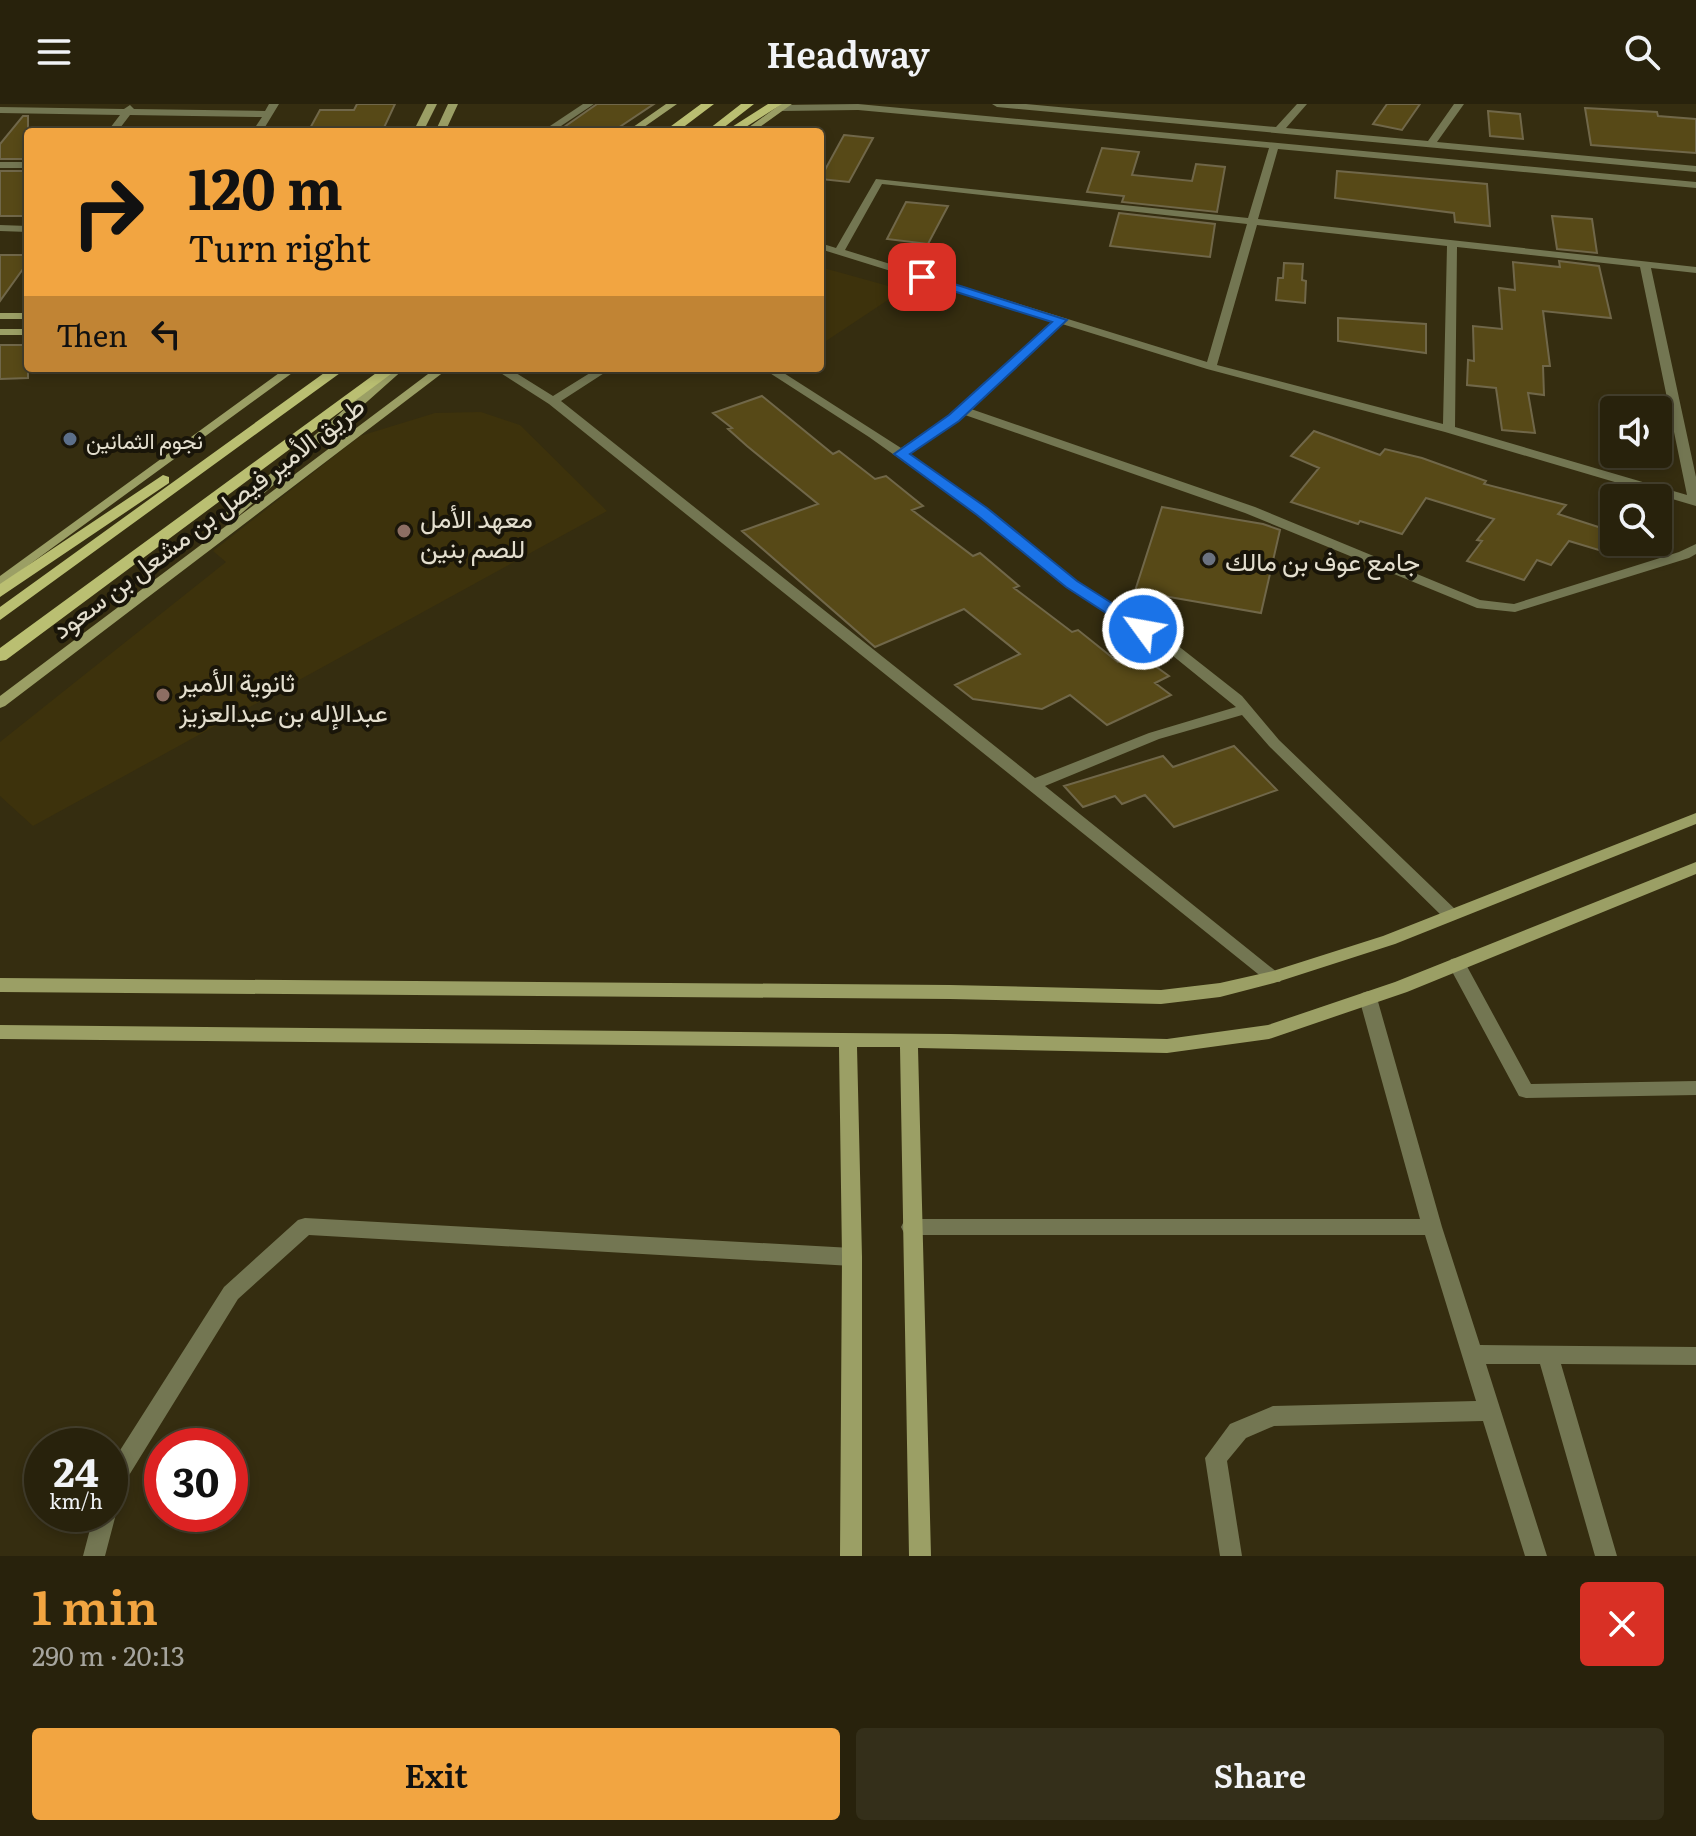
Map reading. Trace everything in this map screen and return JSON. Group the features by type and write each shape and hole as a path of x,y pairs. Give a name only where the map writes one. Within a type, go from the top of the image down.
{"main road":[{"path":"675,128 708,104"},
{"path":"716,128 748,104"},
{"path":"738,128 782,105"},
{"path":"0,592 322,372"},
{"name":"طريق الأمير فيصل بن مشعل بن سعود","path":"0,615 334,372"},
{"name":"طريق الأمير فيصل بن مشعل بن سعود","path":"0,656 387,372"}],"street":[{"path":"259,128 274,104"},
{"path":"420,128 432,104"},
{"path":"442,128 453,104"},
{"path":"552,128 589,104"},
{"path":"637,128 672,104"},
{"path":"997,104 1696,169"},
{"path":"1278,131 1302,104"},
{"path":"1430,145 1459,104"},
{"path":"752,128 782,105 856,106 1696,185"},
{"path":"0,110 130,108 268,114"},
{"path":"115,128 130,108"},
{"path":"1211,367 1274,146"},
{"path":"0,165 24,165"},
{"path":"839,251 879,181 1696,270"},
{"path":"0,228 24,229"},
{"path":"1449,429 1452,243"},
{"path":"824,247 1211,367 1449,429 1696,502 1645,265"},
{"path":"0,316 24,316"},
{"path":"901,454 963,410 1060,320"},
{"path":"0,332 24,332"},
{"path":"272,384 278,372"},
{"path":"0,582 288,372"},
{"path":"163,578 270,479 394,372"},
{"name":"طريق الأمير فيصل بن مشعل بن سعود","path":"0,703 438,372"},
{"path":"506,372 553,401 1274,977"},
{"path":"553,401 600,372"},
{"path":"774,372 982,511 1071,584 1167,644 1237,699 1274,743 1451,915"},
{"path":"963,410 1250,510 1477,604 1515,608 1684,555 1696,548"},
{"path":"1033,785 1154,736 1245,709"},
{"path":"0,985 950,992 1161,997 1220,990 1274,977 1389,940 1696,818"},
{"path":"0,1032 1167,1046 1269,1032 1457,964 1696,868"},
{"path":"1457,964 1526,1091 1696,1088"},
{"path":"1368,998 1432,1227 1536,1556"},
{"path":"848,1040 852,1257 851,1556"},
{"path":"909,1041 920,1556"},
{"path":"128,1457 231,1293 305,1226 852,1257"},
{"path":"911,1227 1432,1227"},
{"path":"1472,1354 1696,1356"},
{"path":"1548,1355 1606,1556"},
{"path":"1231,1556 1216,1458 1238,1431 1273,1416 1490,1411"},
{"path":"94,1556 100,1532"}],"shaded area":[{"path":"824,268 903,290 824,342"},
{"path":"481,412 520,425 607,511 33,826 0,796 0,742 226,562 213,551 360,436 435,413"}],"building":[{"path":"357,104 395,104 384,128 310,128 320,110 354,110"},
{"path":"597,104 654,104 618,128 563,128"},
{"path":"1387,104 1420,104 1402,130 1373,124"},
{"path":"1585,108 1657,112 1658,116 1696,119 1696,153 1591,145"},
{"path":"1488,111 1520,114 1523,139 1490,136"},
{"path":"23,116 28,116 28,128 24,128 24,159 0,159 0,144"},
{"path":"844,135 873,138 849,182 824,179 824,172"},
{"path":"1102,148 1139,152 1132,175 1192,181 1196,164 1225,167 1217,212 1122,202 1124,196 1087,192"},
{"path":"0,171 24,171 24,216 0,216"},
{"path":"1337,171 1487,184 1490,226 1455,222 1454,213 1335,198"},
{"path":"906,202 948,206 928,244 887,239"},
{"path":"1119,213 1215,224 1210,257 1110,246"},
{"path":"1552,216 1592,219 1597,253 1557,249"},
{"path":"0,255 24,255 24,268 0,301"},
{"path":"1559,261 1599,266 1611,318 1543,311 1550,366 1543,366 1544,395 1528,393 1535,433 1502,430 1496,388 1467,385 1468,360 1474,361 1473,326 1502,329 1499,288 1515,290 1513,262 1560,267"},
{"path":"1284,263 1303,264 1305,303 1276,300 1278,278 1283,278"},
{"path":"1338,318 1426,324 1426,353 1338,341"},
{"path":"0,345 24,345 24,372 28,372 28,378 0,379"},
{"path":"762,396 833,454 839,451 875,479 886,476 923,506 912,510 973,556 980,553 1019,586 1014,588 1072,632 1078,630 1118,662 1137,653 1169,676 1155,683 1171,695 1107,725 1070,695 1042,709 973,699 955,685 1020,654 964,609 875,647 742,531 818,504 747,446 728,429 732,428 713,413"},
{"path":"1314,431 1380,455 1385,449 1422,458 1486,481 1484,484 1566,505 1558,514 1600,528 1600,550 1569,541 1551,565 1537,560 1524,580 1467,561 1482,541 1477,540 1494,519 1426,498 1402,534 1360,521 1358,524 1291,502 1319,468 1291,456"},
{"name":"جامع عوف بن مالك","path":"1162,507 1263,524 1280,530 1261,613 1135,591"},
{"path":"1234,746 1277,790 1174,827 1145,795 1122,804 1115,796 1083,807 1064,786 1163,756 1173,767"}],"place":[{"name":"نجوم الثمانين","path":"70,439"},
{"name":"معهد الأمل للصم بنين","path":"404,531"},
{"name":"جامع عوف بن مالك","path":"1209,559"},
{"name":"ثانوية الأمير عبدالإله بن عبدالعزيز","path":"163,695"}],"route":[{"path":"922,277 1060,320 954,418 901,454 982,511 1071,584 1143,629"}]}
